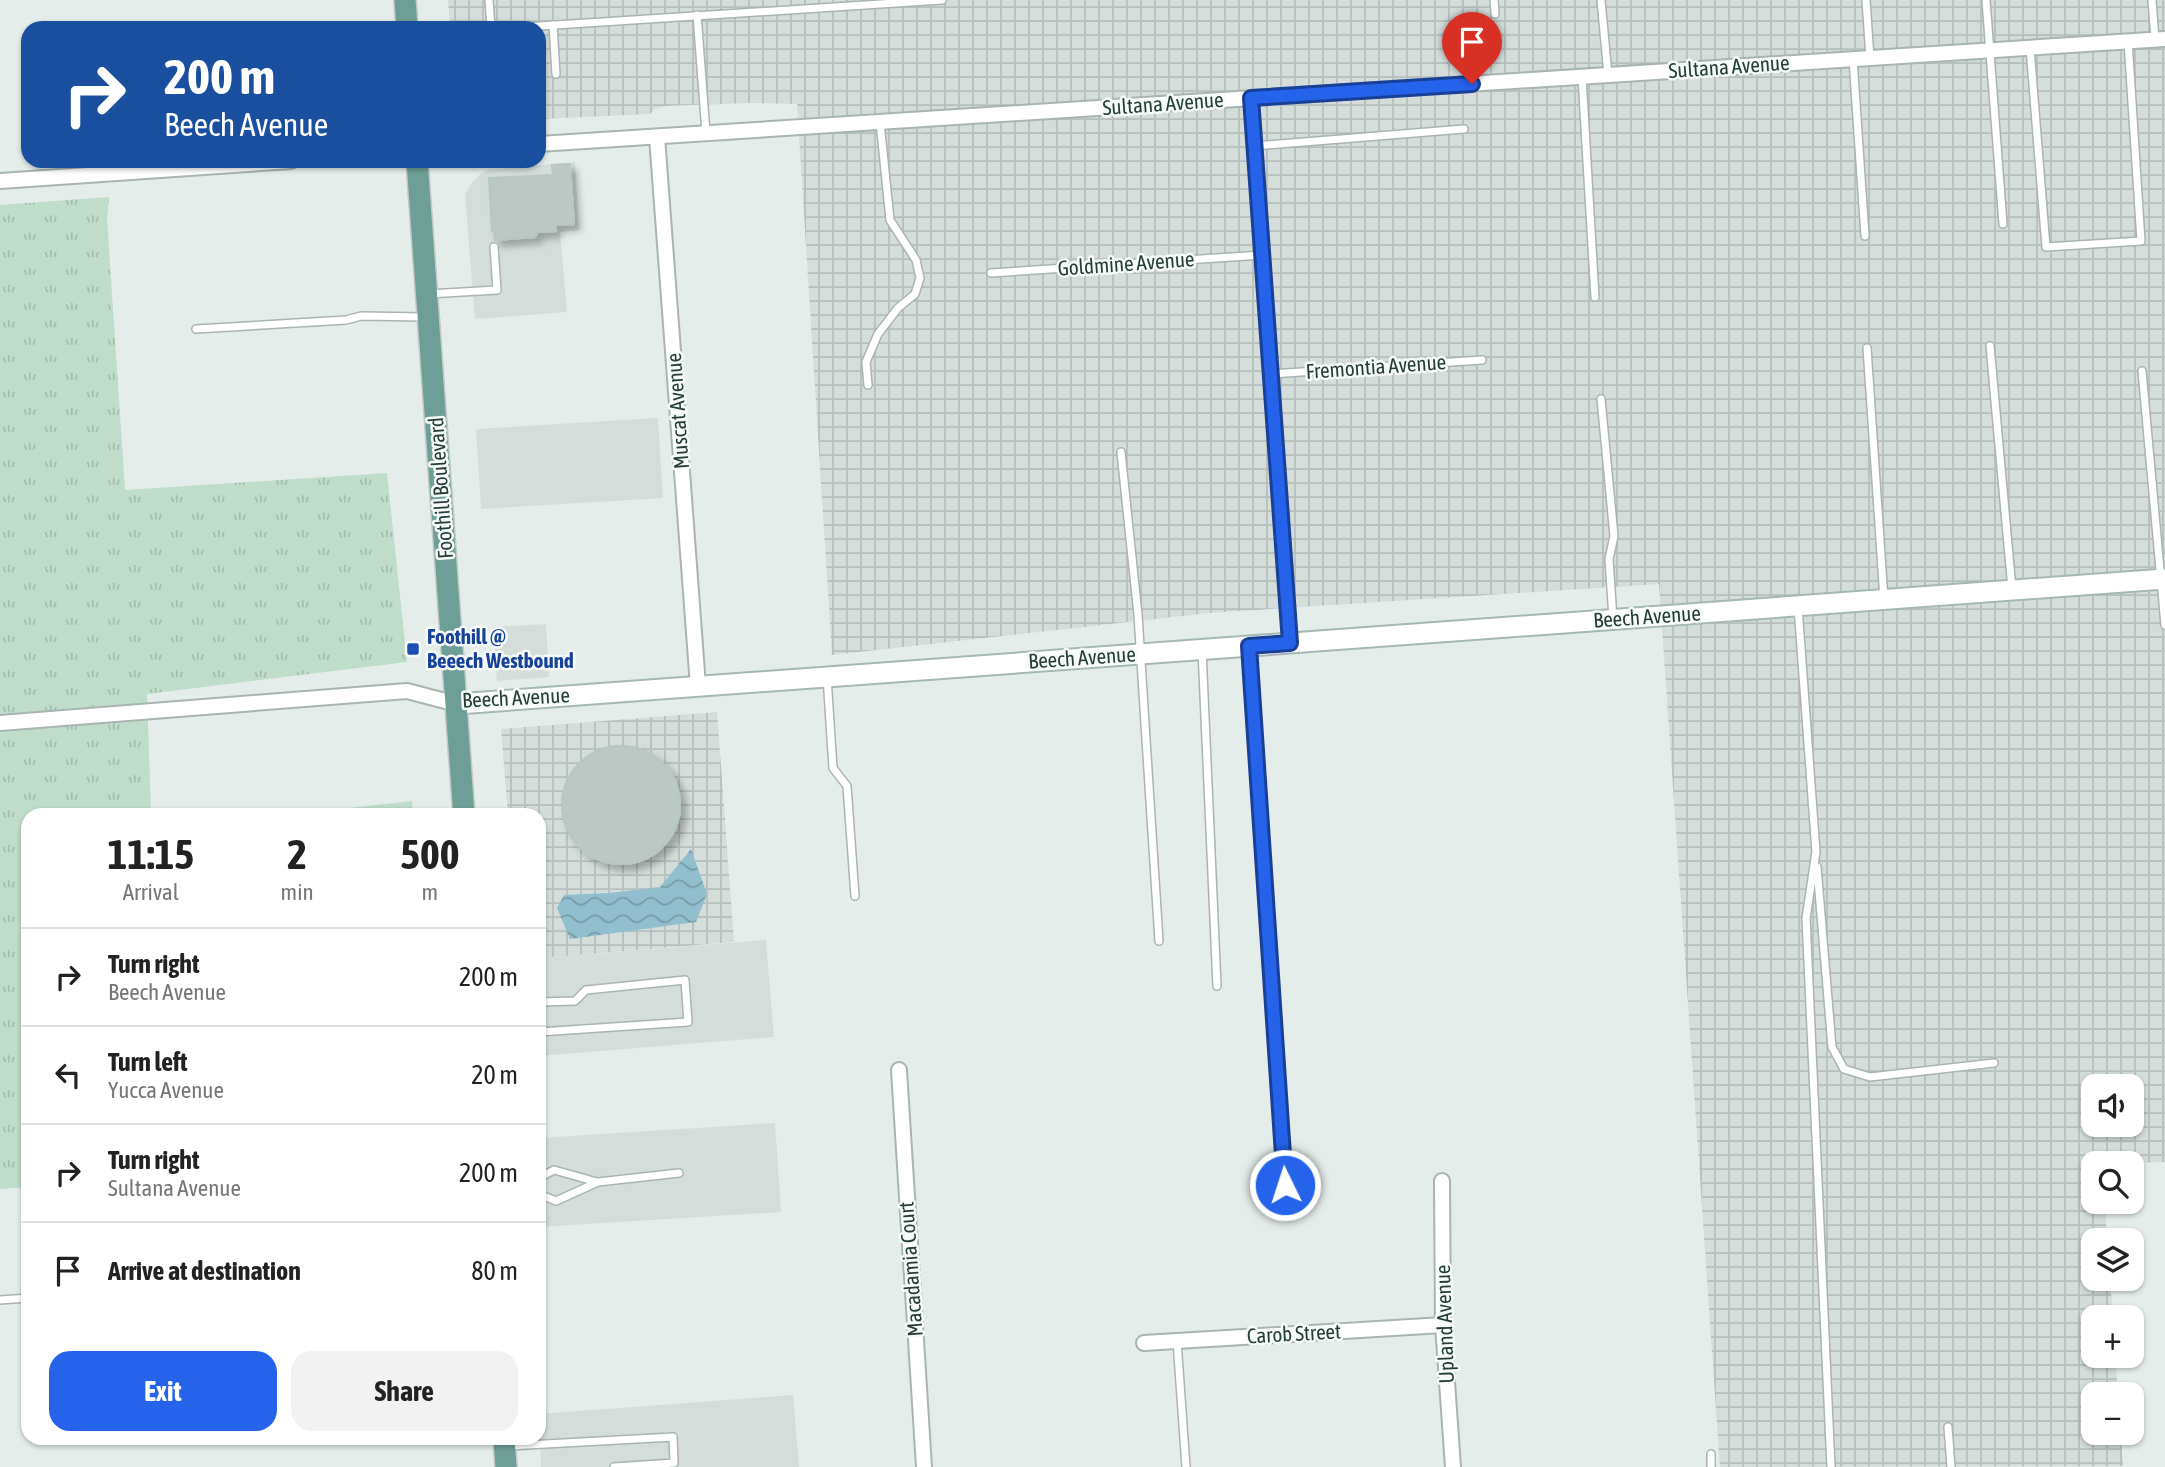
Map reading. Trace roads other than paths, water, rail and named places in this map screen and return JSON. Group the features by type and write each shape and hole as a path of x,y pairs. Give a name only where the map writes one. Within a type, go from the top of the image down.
{"main road":[{"path":"405,0 406,21"},
{"name":"Foothill Boulevard","path":"418,168 464,808"},
{"name":"Beech Avenue","path":"457,704 2163,579"}],"street":[{"name":"Sultana Avenue","path":"546,144 2160,39"},
{"name":"Muscat Avenue","path":"657,137 698,686"},
{"path":"0,181 189,168"},
{"name":"Beech Avenue","path":"0,723 407,691 457,704"},
{"name":"Macadamia Court","path":"899,1070 924,1467"},
{"name":"Upland Avenue","path":"1443,1181 1443,1325 1452,1467"},
{"name":"Carob Street","path":"1144,1343 1443,1325"}],"lane":[{"path":"489,0 490,21"},
{"path":"546,25 942,0"},
{"path":"1494,0 1495,14"},
{"path":"1601,0 1608,75"},
{"path":"1866,0 1871,58"},
{"path":"1986,0 2003,224"},
{"path":"2152,0 2160,39"},
{"path":"698,15 706,133"},
{"path":"553,25 556,74"},
{"path":"2030,48 2046,247 2141,242 2128,41"},
{"path":"1853,59 1865,236"},
{"path":"1582,77 1595,297"},
{"path":"1251,98 1290,643"},
{"path":"868,385 866,362 878,334 898,308 915,294 920,278 916,260 890,220 880,122"},
{"path":"1254,146 1464,129"},
{"path":"427,294 497,290 494,247"},
{"name":"Goldmine Avenue","path":"991,273 1262,255"},
{"path":"196,329 345,320 361,316 429,317"},
{"path":"1990,346 2012,590"},
{"path":"1867,348 1884,600"},
{"name":"Fremontia Avenue","path":"1271,374 1482,360"},
{"path":"2142,372 2163,579 2165,625"},
{"path":"1601,399 1614,536 1609,559 1613,619"},
{"path":"1121,452 1138,615 1159,941"},
{"path":"1798,606 1832,1046 1844,1069 1870,1077 1994,1063"},
{"path":"1249,646 1285,1185"},
{"path":"1202,649 1217,986"},
{"path":"827,677 833,768 847,786 855,896"},
{"path":"1816,852 1806,918 1831,1467"},
{"path":"546,1002 575,1001 586,990 685,980 688,1022 546,1032"},
{"path":"546,1174 554,1170 598,1182"},
{"path":"546,1197 556,1201 598,1182 679,1173"},
{"path":"0,1300 21,1298"},
{"path":"1177,1341 1186,1467"},
{"path":"1948,1427 1951,1467"},
{"path":"505,1451 673,1437 674,1463 614,1467"},
{"path":"1711,1454 1711,1467"}],"water":[{"path":"691,849 707,894 696,922 570,939 557,908 564,895 660,887"}],"place":[{"name":"Foothill @ Beeech Westbound","path":"413,649"}]}
